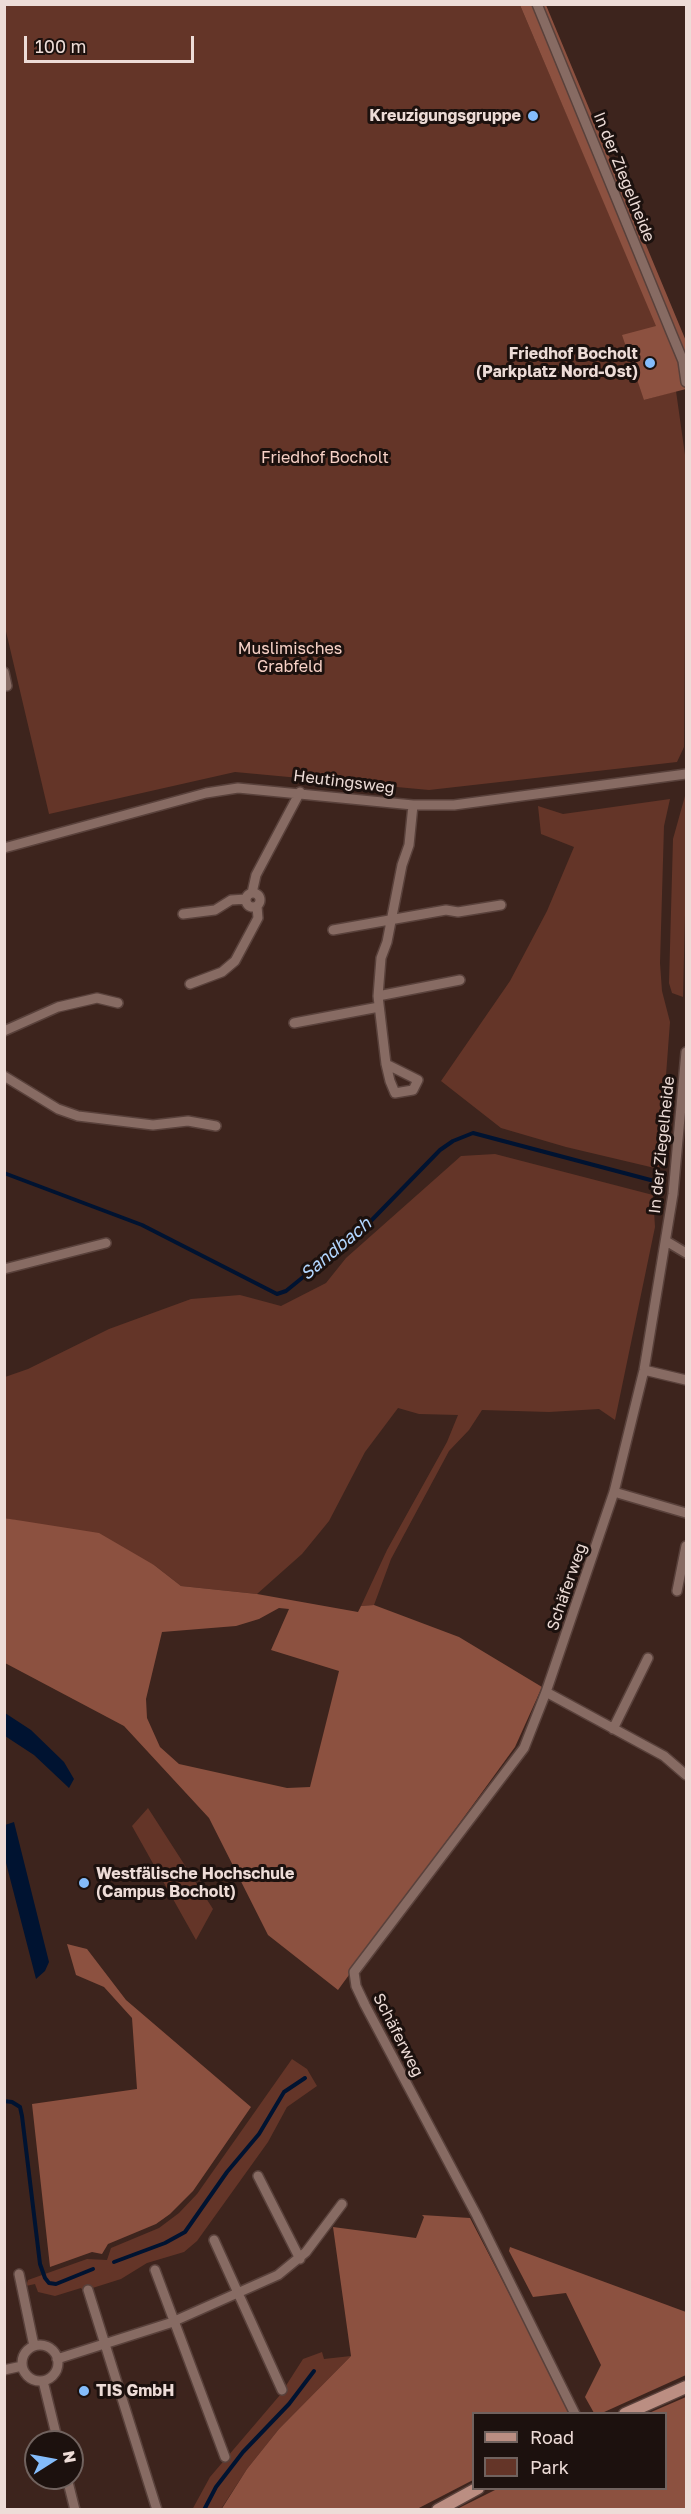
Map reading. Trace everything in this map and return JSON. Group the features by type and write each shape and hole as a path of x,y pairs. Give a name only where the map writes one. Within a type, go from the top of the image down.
{"street":[{"name":"In der Ziegelheide","path":"537,4 685,361 687,382"},
{"path":"4,672 7,686"},
{"name":"Heutingsweg","path":"4,848 206,793 238,788 300,792 413,805 454,805 687,774"},
{"path":"189,984 222,972 235,961 258,918 257,906 248,906 256,875 300,792"},
{"path":"386,1064 378,996 381,958 402,865 409,845 413,805"},
{"path":"183,914 215,909 231,900 249,896"},
{"path":"333,930 391,918 501,905"},
{"path":"378,996 460,980"},
{"path":"4,1031 58,1007 97,998 118,1003"},
{"path":"294,1023 380,1007"},
{"name":"In der Ziegelheide","path":"663,1264 687,1052"},
{"path":"4,1076 57,1109 78,1116 153,1125 188,1121 216,1126"},
{"path":"666,1241 687,1253"},
{"path":"4,1269 106,1243"},
{"name":"Schäferweg","path":"574,2412 477,2216 365,2006 356,1986 354,1972 524,1748 546,1692 614,1492 644,1370 663,1264"},
{"path":"644,1370 687,1380"},
{"path":"614,1492 687,1513"},
{"path":"677,1591 687,1546"},
{"path":"613,1729 648,1658"},
{"path":"546,1692 664,1756 687,1775"},
{"path":"258,2176 300,2259"},
{"path":"57,2358 105,2345 174,2321 278,2275 300,2259 342,2204"},
{"path":"214,2240 282,2390"},
{"path":"155,2270 225,2457"},
{"path":"19,2274 34,2346"},
{"path":"88,2290 157,2510"},
{"path":"22,2366 25,2354 34,2346 48,2347 57,2358"},
{"path":"22,2366 32,2379 43,2381 53,2375 57,2358"},
{"path":"4,2370 22,2366"},
{"path":"43,2381 55,2430"},
{"path":"629,2412 687,2386"},
{"path":"70,2490 75,2510"},
{"path":"438,2510 474,2490"}],"green space":[{"name":"Friedhof Bocholt","path":"4,5 520,5 657,326 644,400 676,391 686,462 684,747 677,762 429,790 235,772 49,814 4,623"},
{"path":"685,796 683,997 672,993 669,983 673,839"},
{"path":"670,799 664,826 660,963 662,991 670,1022 659,1169 566,1147 501,1128 441,1081 510,981 547,911 574,847 541,834 538,806 563,814"},
{"path":"495,1154 653,1195 655,1227 615,1420 599,1409 549,1412 482,1410 469,1430 449,1451 391,1559 374,1605 361,1606 387,1550 447,1442 458,1415 419,1414 398,1408 365,1452 329,1521 302,1554 257,1594 181,1586 154,1565 32,1524 5,1518 5,1377 28,1369 109,1329 191,1299 240,1295 281,1306 326,1283 346,1258 461,1156"},
{"path":"148,1808 213,1909 196,1940 132,1826"},
{"path":"292,2059 307,2069 317,2086 287,2107 268,2142 197,2241 184,2252 147,2263 121,2279 83,2291 81,2288 55,2296 38,2292 35,2284 26,2286 28,2280 87,2259 107,2260 111,2248 159,2228 179,2213 197,2194"},
{"path":"322,2352 324,2359 351,2356 279,2429 247,2469 221,2509 192,2510 210,2477 280,2395 303,2359"}],"shaded area":[{"path":"520,5 546,5 686,341 686,389 644,400 622,335 656,326"},
{"path":"4,1518 99,1533 154,1565 181,1586 257,1594 358,1612 361,1606 374,1605 459,1637 542,1687 515,1747 338,1990 268,1935 209,1818 124,1726 5,1663","holes":["279,1608 289,1609 271,1650 339,1671 310,1787 287,1788 179,1764 160,1747 147,1718 146,1699 162,1632 236,1626 259,1619"]},
{"path":"67,1944 87,1949 126,2000 251,2107 193,2191 170,2214 156,2224 108,2244 102,2254 92,2252 50,2267 32,2104 137,2089 132,2018 104,1987 76,1975"},
{"path":"422,2215 470,2218 570,2412 472,2412 472,2481 417,2509 221,2510 247,2469 279,2429 351,2356 333,2227 416,2238 424,2217"},
{"path":"510,2247 686,2312 686,2375 604,2412 593,2412 585,2397 601,2365 566,2293 533,2297 509,2251"},
{"path":"686,2397 686,2509 457,2509 495,2490 667,2490 667,2412 651,2412"}],"water":[{"path":"5,1713 31,1730 64,1762 74,1779 69,1788 34,1755 5,1736"},
{"path":"14,1822 49,1962 45,1971 36,1979 5,1859 5,1825"}],"waterway":[{"name":"Sandbach","path":"4,1173 142,1225 277,1294 286,1291 366,1226 440,1150 453,1141 473,1133 658,1182"},
{"path":"114,2262 165,2243 185,2232 227,2172 259,2134 284,2092 305,2078"},
{"path":"4,2101 12,2102 20,2107 40,2264 45,2278 49,2283 56,2284 93,2269"},
{"path":"204,2510 216,2487 243,2452 289,2404 314,2371"}],"place":[{"name":"Kreuzigungsgruppe","path":"533,116"},
{"name":"Friedhof Bocholt (Parkplatz Nord-Ost)","path":"650,363"},
{"name":"Westfälische Hochschule (Campus Bocholt)","path":"84,1883"},
{"name":"TIS GmbH","path":"84,2391"}],"park label":[{"name":"Muslimisches Grabfeld","path":"290,658"}]}
